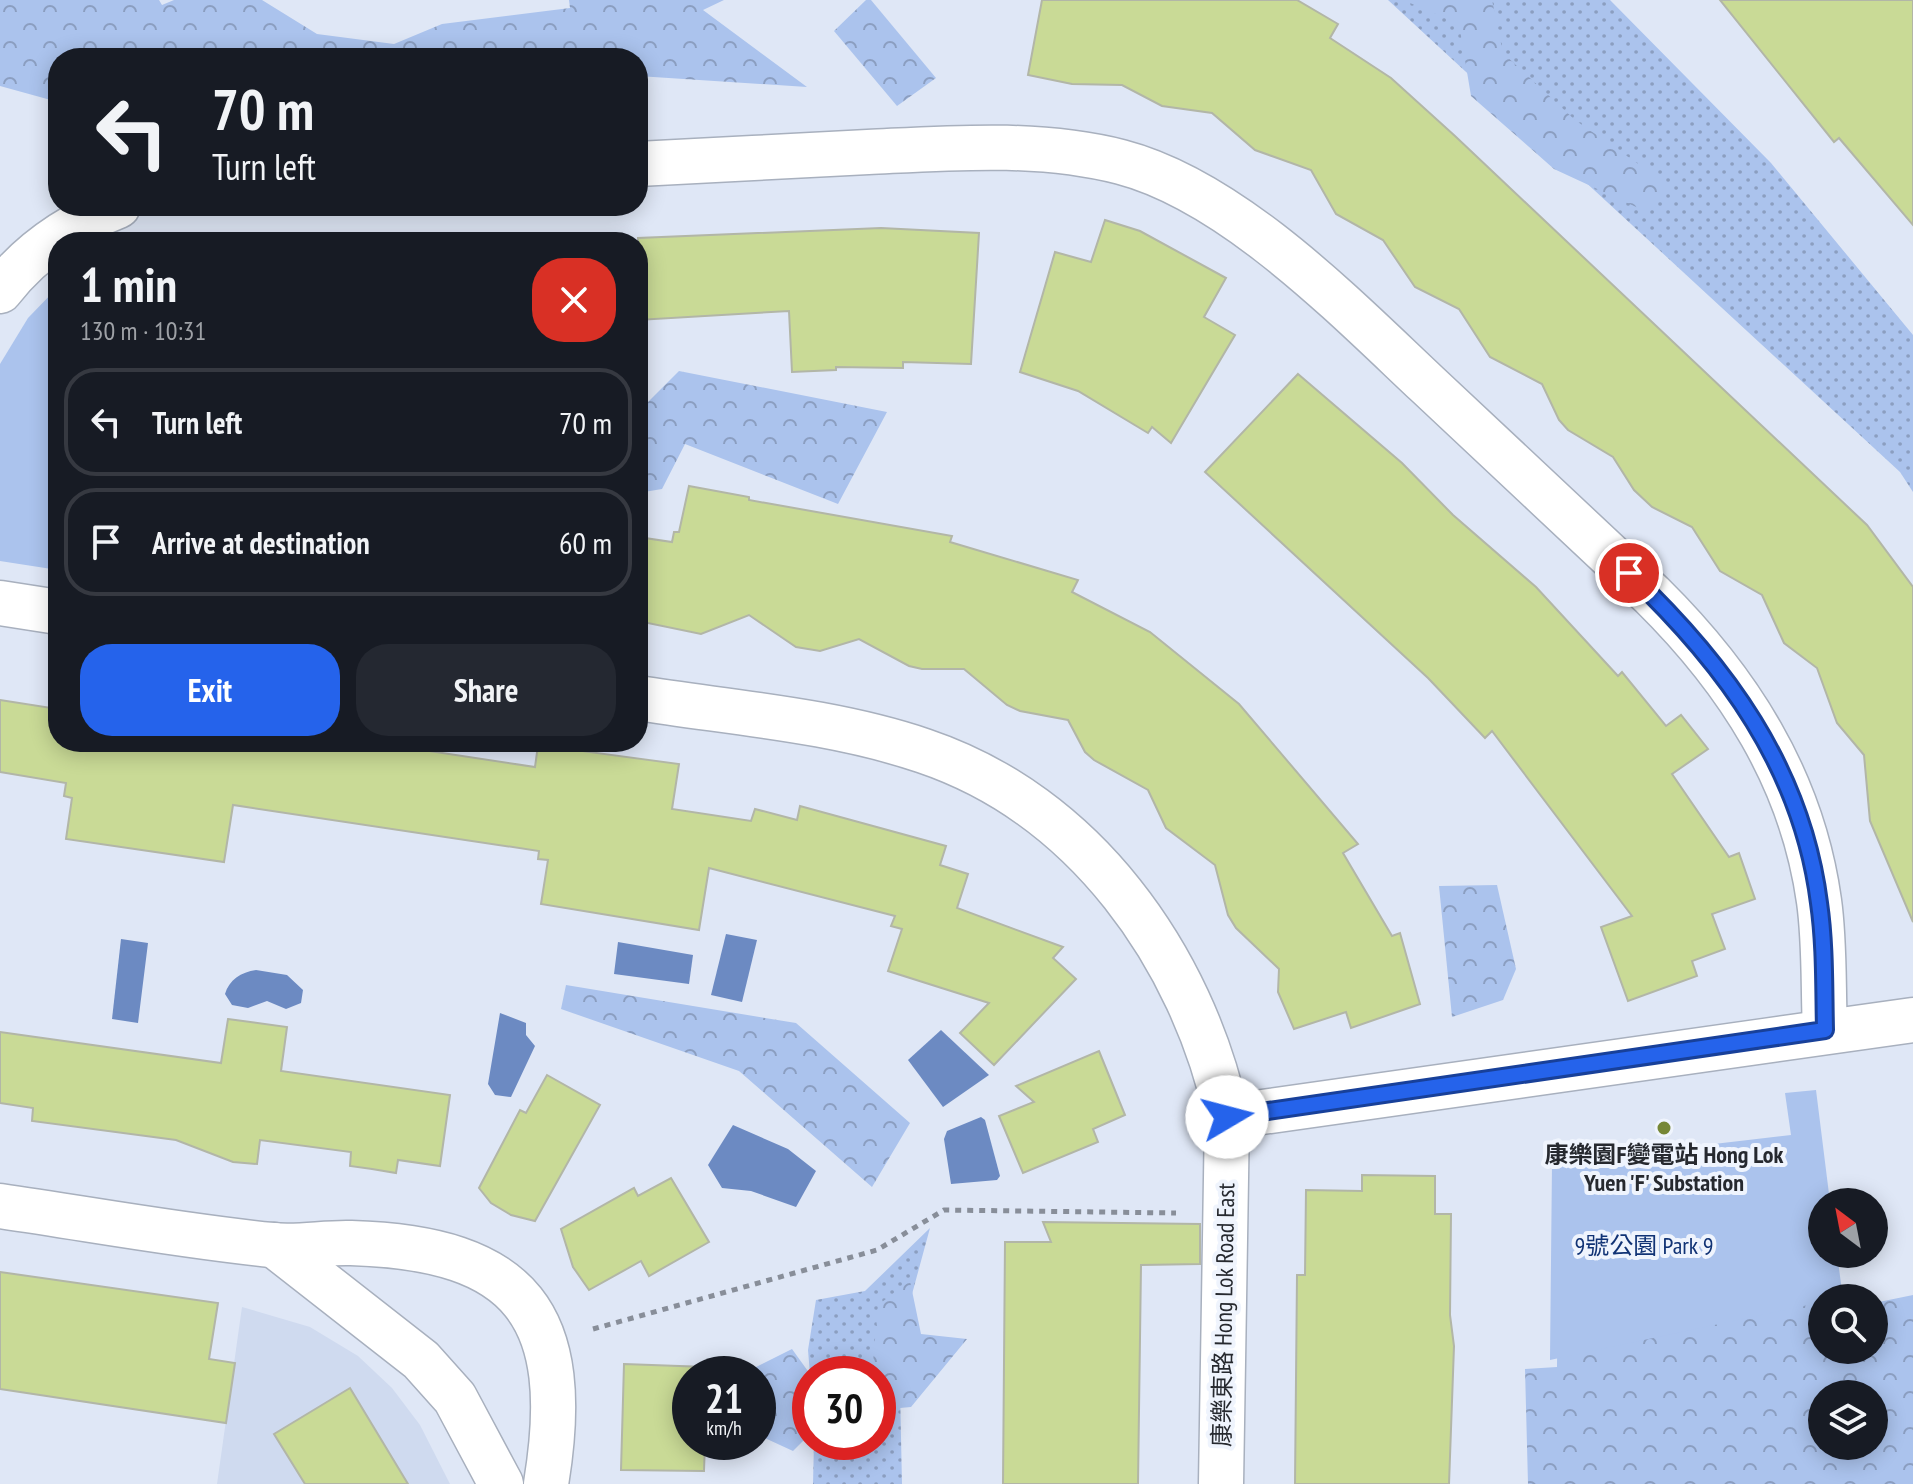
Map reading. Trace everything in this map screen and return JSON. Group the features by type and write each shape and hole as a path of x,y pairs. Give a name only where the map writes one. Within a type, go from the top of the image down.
{"street":[{"path":"648,163 959,147 1068,152 1123,163 1185,189 1239,221 1290,260 1399,357 1629,573 1686,629 1743,703 1782,768 1805,832 1819,903 1825,1030"},
{"path":"67,232 92,216"},
{"path":"0,291 15,272 48,244"},
{"path":"0,603 48,610"},
{"name":"康樂東路 Hong Lok Road East","path":"648,700 870,735 926,751 1017,795 1086,851 1156,943 1183,990 1208,1050 1227,1117 1221,1484"},
{"path":"1227,1117 1825,1030 1913,1020"},
{"path":"0,1206 274,1245 349,1243 407,1247 461,1258 489,1270 512,1287 532,1312 546,1343 551,1414 546,1484"},
{"path":"274,1245 421,1360 455,1398 501,1484"}],"path":[{"path":"546,1343 877,1250 944,1210 1226,1214"}],"shaded area":[{"path":"726,934 757,940 742,1002 711,995"},
{"path":"121,939 148,943 138,1023 112,1019"},
{"path":"618,942 693,955 689,984 614,974"},
{"path":"256,970 287,975 303,990 301,1003 286,1009 267,1001 248,1008 232,1005 225,994 229,985 241,975"},
{"path":"500,1013 526,1023 526,1035 535,1046 511,1097 495,1095 488,1084"},
{"path":"941,1030 989,1075 943,1107 908,1060"},
{"path":"981,1117 985,1120 1000,1176 997,1180 951,1184 944,1139 947,1131"},
{"path":"733,1125 788,1149 816,1171 796,1207 751,1191 722,1188 708,1165"},
{"path":"242,1307 310,1327 358,1356 392,1388 420,1425 450,1484 217,1484"}],"green space":[{"path":"0,0 159,0 162,5 174,0 262,0 317,34 394,44 442,24 570,8 569,0 724,0 703,10 807,87 648,77 648,48 48,48 48,99 0,86"},
{"path":"866,0 871,0 936,78 897,106 834,31"},
{"path":"1388,0 1610,0 1771,163 1913,335 1913,492 1900,472"},
{"path":"1403,0 1492,0 1503,53 1575,120 1673,188 1647,212 1554,169 1471,96 1459,24"},
{"path":"48,297 48,568 0,561 0,364 28,318"},
{"path":"679,371 887,412 838,504 685,444 662,489 648,491 648,402"},
{"path":"1497,885 1516,969 1503,1000 1452,1017 1439,886"},
{"path":"566,985 796,1023 910,1123 872,1187 739,1071 561,1009"},
{"name":"9號公園 Park 9","path":"1816,1090 1828,1188 1808,1188 1808,1268 1839,1268 1841,1284 1808,1284 1808,1305 1550,1360 1552,1163 1791,1135 1785,1093"},
{"path":"1559,1172 1808,1200 1808,1268 1822,1268 1822,1284 1808,1284 1808,1364 1888,1364 1888,1300 1913,1295 1913,1484 1528,1484 1525,1369 1557,1367"},
{"path":"930,1228 899,1342 902,1484 813,1484 814,1460 896,1460 896,1356 808,1356 816,1300 865,1291"},
{"path":"910,1281 921,1334 967,1339 911,1407 896,1408 896,1356 874,1356 878,1305"},
{"path":"792,1349 797,1356 792,1356 792,1451 776,1443 776,1357"}],"building":[{"path":"1042,0 1297,0 1338,24 1330,38 1391,78 1455,136 1867,525 1913,587 1913,922 1870,821 1864,755 1837,723 1817,668 1784,643 1762,595 1720,571 1692,527 1652,507 1634,490 1613,457 1568,430 1559,420 1542,384 1490,357 1459,309 1415,287 1383,240 1336,214 1311,170 1255,150 1212,113 1162,106 1122,85 1072,84 1028,75"},
{"path":"1720,0 1913,0 1913,225 1839,138 1834,142"},
{"path":"1105,220 1140,231 1226,278 1204,317 1235,335 1171,443 1152,427 1148,433 1078,391 1020,372 1055,252 1091,262"},
{"path":"881,228 979,233 971,364 903,362 903,368 836,367 836,370 792,372 789,311 648,319 648,238"},
{"path":"1298,374 1402,463 1453,515 1536,587 1618,676 1622,672 1666,726 1681,715 1708,749 1672,774 1729,857 1739,853 1755,899 1712,914 1725,949 1692,961 1697,976 1628,1001 1601,927 1632,916 1492,731 1485,738 1428,678 1205,472"},
{"path":"689,486 749,497 749,500 952,536 950,542 1078,580 1072,592 1150,632 1239,704 1358,844 1343,853 1392,936 1400,933 1420,1004 1351,1028 1346,1012 1294,1029 1278,992 1279,969 1236,928 1228,915 1215,865 1166,828 1148,790 1085,752 1068,720 1020,711 1007,705 964,669 909,666 859,639 820,651 796,647 749,615 701,634 648,623 648,538 672,542 674,532 679,532"},
{"path":"0,700 48,707 48,752 436,752 535,767 537,752 590,752 679,764 672,809 751,821 755,809 797,820 800,806 946,846 940,865 968,874 957,908 1063,947 1053,958 1076,979 994,1065 960,1033 989,1003 888,971 902,929 891,926 895,916 709,868 699,930 541,904 548,860 538,859 539,851 233,805 224,862 66,839 72,798 64,796 66,783 0,772"},
{"path":"228,1019 287,1027 281,1071 450,1095 440,1166 398,1160 396,1173 350,1166 351,1152 260,1140 257,1164 233,1162 176,1140 32,1121 33,1108 0,1103 0,1032 221,1063"},
{"path":"1099,1051 1125,1115 1093,1129 1098,1142 1023,1173 999,1116 1034,1102 1016,1086"},
{"path":"547,1075 600,1105 535,1221 511,1215 491,1203 479,1188 520,1110 526,1113"},
{"path":"1362,1175 1435,1176 1435,1214 1451,1214 1450,1315 1454,1346 1449,1484 1295,1484 1297,1275 1305,1275 1306,1190 1362,1191"},
{"path":"671,1178 709,1242 649,1276 641,1261 589,1290 573,1267 561,1229 634,1188 638,1196"},
{"path":"1043,1222 1200,1224 1200,1264 1141,1265 1138,1484 1003,1484 1005,1242 1051,1242"},
{"path":"0,1272 218,1303 209,1359 235,1363 226,1423 0,1389"},
{"path":"624,1364 672,1366 672,1460 704,1460 704,1471 621,1470"},
{"path":"350,1388 408,1484 305,1484 274,1434"}],"place":[{"name":"康樂園F變電站 Hong Lok Yuen 'F' Substation","path":"1664,1128"}],"route":[{"path":"1227,1117 1825,1030 1819,903 1805,832 1782,768 1752,715 1716,665 1686,629 1629,573"}]}
